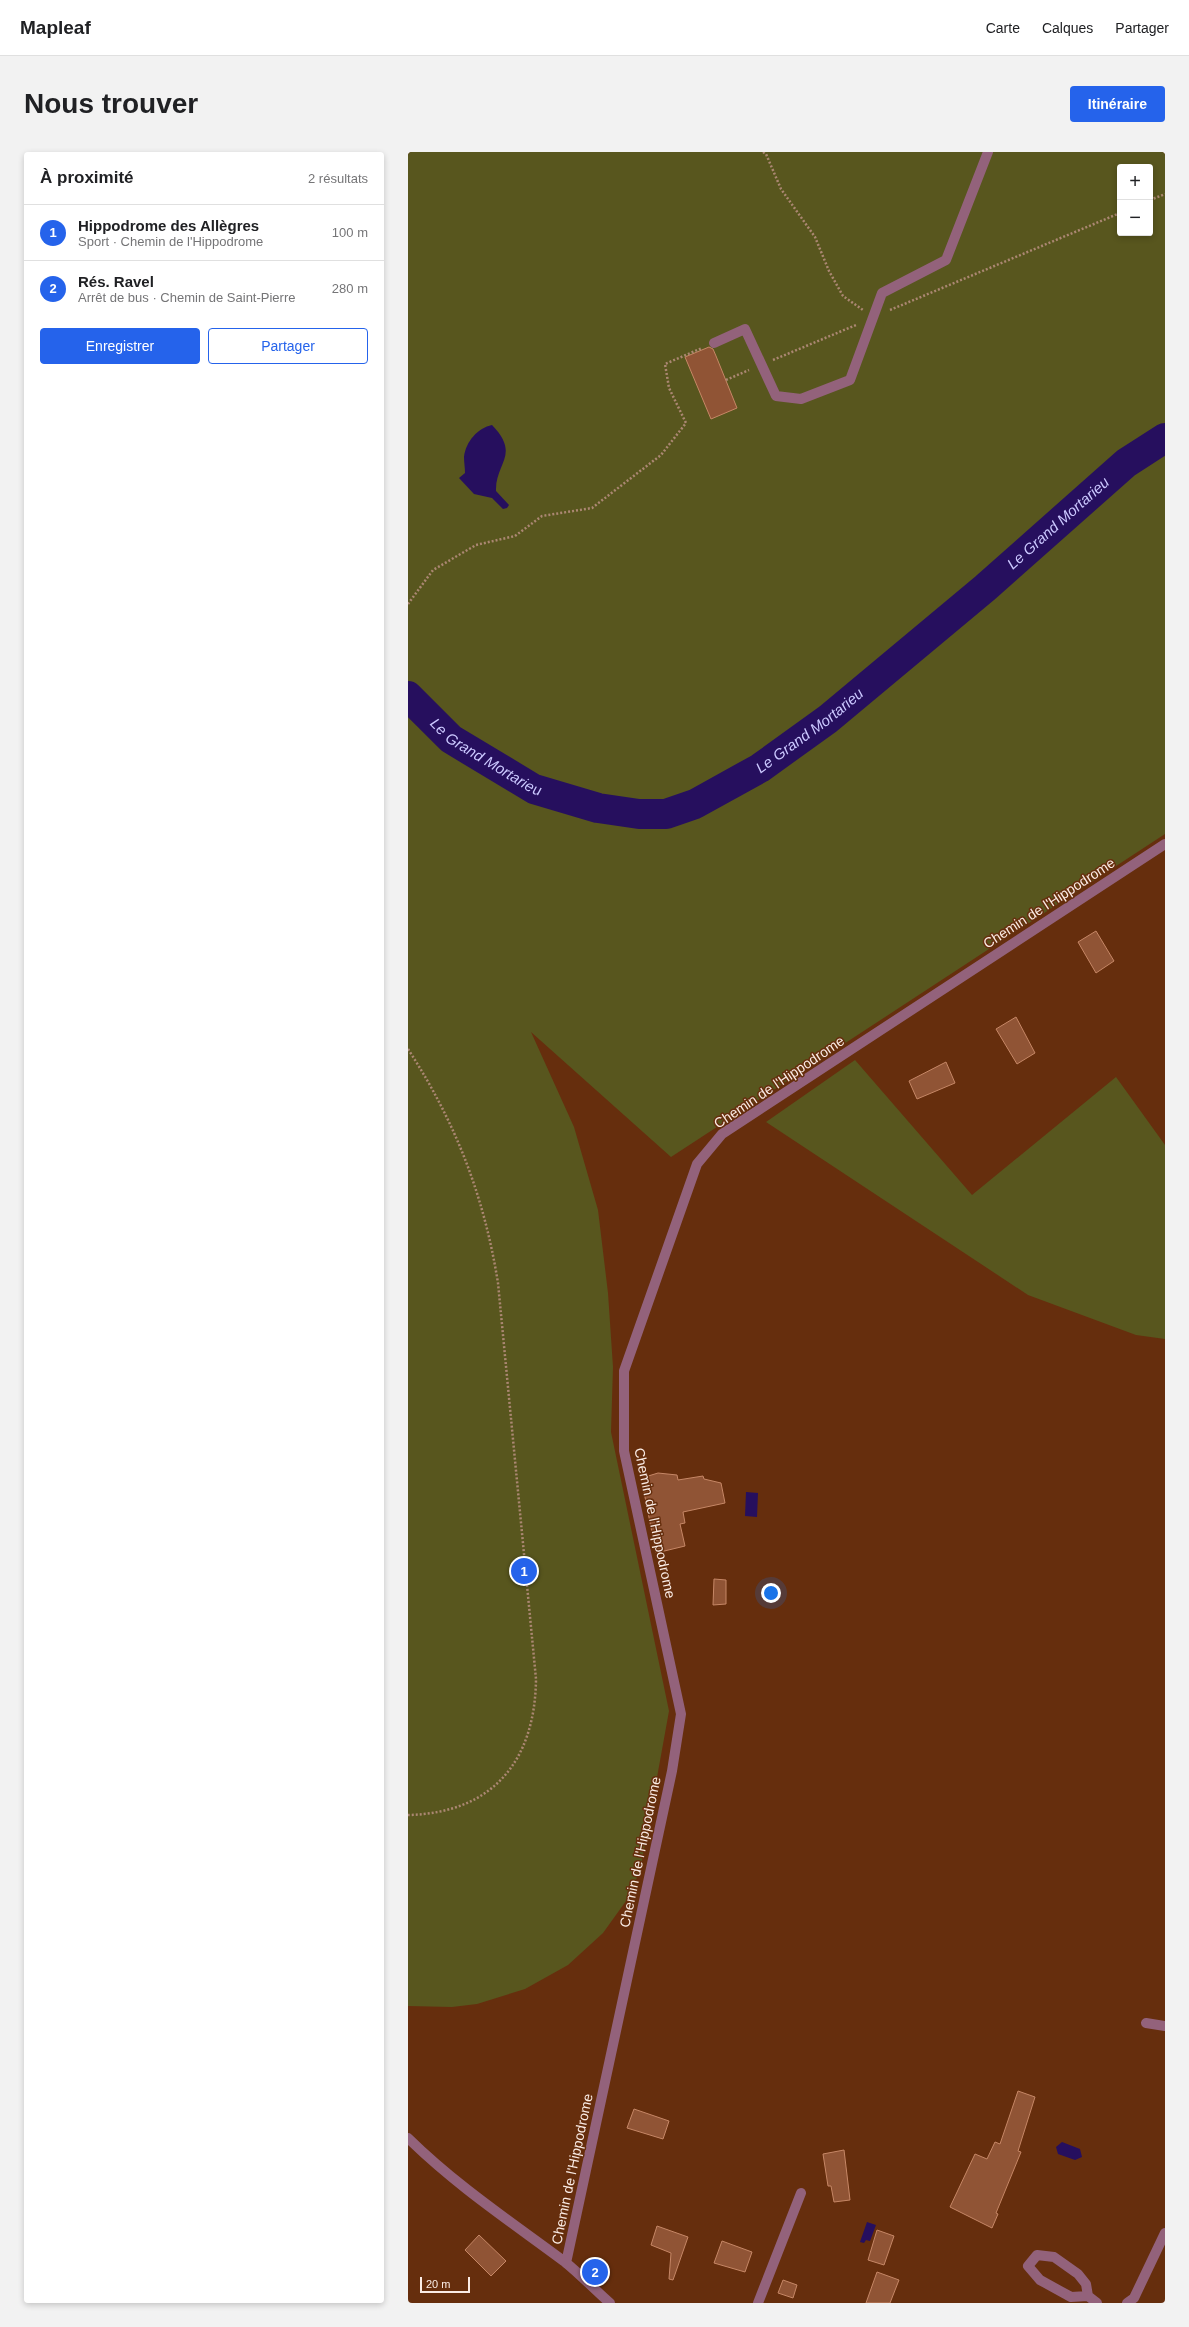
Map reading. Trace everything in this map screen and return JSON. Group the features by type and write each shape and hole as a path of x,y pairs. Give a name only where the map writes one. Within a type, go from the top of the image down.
{"street":[{"path":"714,343 745,329 776,396 801,399 850,380 882,293 946,260 988,152"},
{"name":"Chemin de l'Hippodrome","path":"566,2263 672,1771 681,1714 624,1451 624,1372 696,1164 722,1134 1165,844"},
{"path":"1146,2023 1165,2026"},
{"path":"408,2138 435,2164 481,2202 566,2263 610,2303"},
{"path":"758,2303 800,2193"},
{"path":"1127,2303 1134,2298 1165,2233"},
{"path":"1088,2296 1086,2284 1078,2274 1054,2257 1037,2255 1028,2266 1040,2280 1072,2297 1088,2296 1097,2303"}],"path":[{"path":"763,152 766,154 782,190 815,237 829,271 843,296 873,317"},
{"path":"1153,199 1165,194"},
{"path":"726,380 1117,214"},
{"path":"408,604 433,570 476,545 515,536 542,516 592,508 661,455 686,422 669,388 665,364 714,343"},
{"path":"408,1049 436,1095 459,1140 479,1195 493,1253 498,1283 536,1685 533,1716 528,1735 513,1764 501,1780 479,1798 455,1809 428,1815 408,1815"}],"shaded area":[{"path":"408,152 1165,152 1165,834 671,1157 531,1032 574,1127 598,1210 608,1293 613,1367 611,1432 669,1711 641,1866 631,1894 603,1933 568,1965 525,1989 477,2004 452,2007 408,2006"},
{"path":"492,425 505,444 506,452 499,473 496,491 509,505 507,508 503,509 492,498 474,494 459,478 465,473 464,457 470,441 482,429"},
{"path":"855,1060 972,1195 1116,1077 1165,1145 1165,1339 1136,1335 1028,1295 766,1122"},
{"path":"746,1492 758,1493 757,1517 745,1516"},
{"path":"1062,2142 1080,2149 1082,2157 1075,2160 1058,2154 1056,2147"},
{"path":"867,2222 876,2225 870,2241 866,2240 864,2243 860,2242"}],"building":[{"path":"709,347 713,349 737,408 711,419 685,357"},
{"path":"1096,931 1114,961 1096,973 1078,942"},
{"path":"1016,1017 1035,1053 1017,1064 996,1029"},
{"path":"946,1062 955,1083 917,1099 909,1081"},
{"path":"658,1473 677,1475 678,1480 703,1476 704,1479 721,1483 725,1503 683,1512 685,1523 680,1524 685,1546 656,1553 644,1492 648,1492 645,1477"},
{"path":"714,1579 726,1580 726,1604 713,1605"},
{"path":"1018,2091 1035,2097 1018,2151 1021,2152 996,2213 998,2214 992,2228 950,2207 975,2154 987,2159 995,2142 1000,2144"},
{"path":"634,2109 669,2121 663,2139 627,2128"},
{"path":"844,2150 850,2200 834,2202 831,2186 828,2186 823,2154"},
{"path":"657,2226 688,2237 673,2280 669,2279 671,2253 651,2245"},
{"path":"877,2230 894,2236 884,2265 868,2260"},
{"path":"479,2235 506,2261 491,2276 465,2250"},
{"path":"722,2241 752,2252 745,2272 714,2263"},
{"path":"877,2272 899,2280 890,2303 866,2303"},
{"path":"783,2280 797,2285 793,2298 778,2293"}],"waterway":[{"name":"Le Grand Mortarieu","path":"408,696 451,739 534,789 598,808 639,814 666,814 695,804 760,768 828,719 985,588 1126,463 1165,438"}],"place":[{"name":"Hippodrome des Allègres","path":"524,1571"},
{"name":"Rés. Ravel","path":"595,2272"}]}
